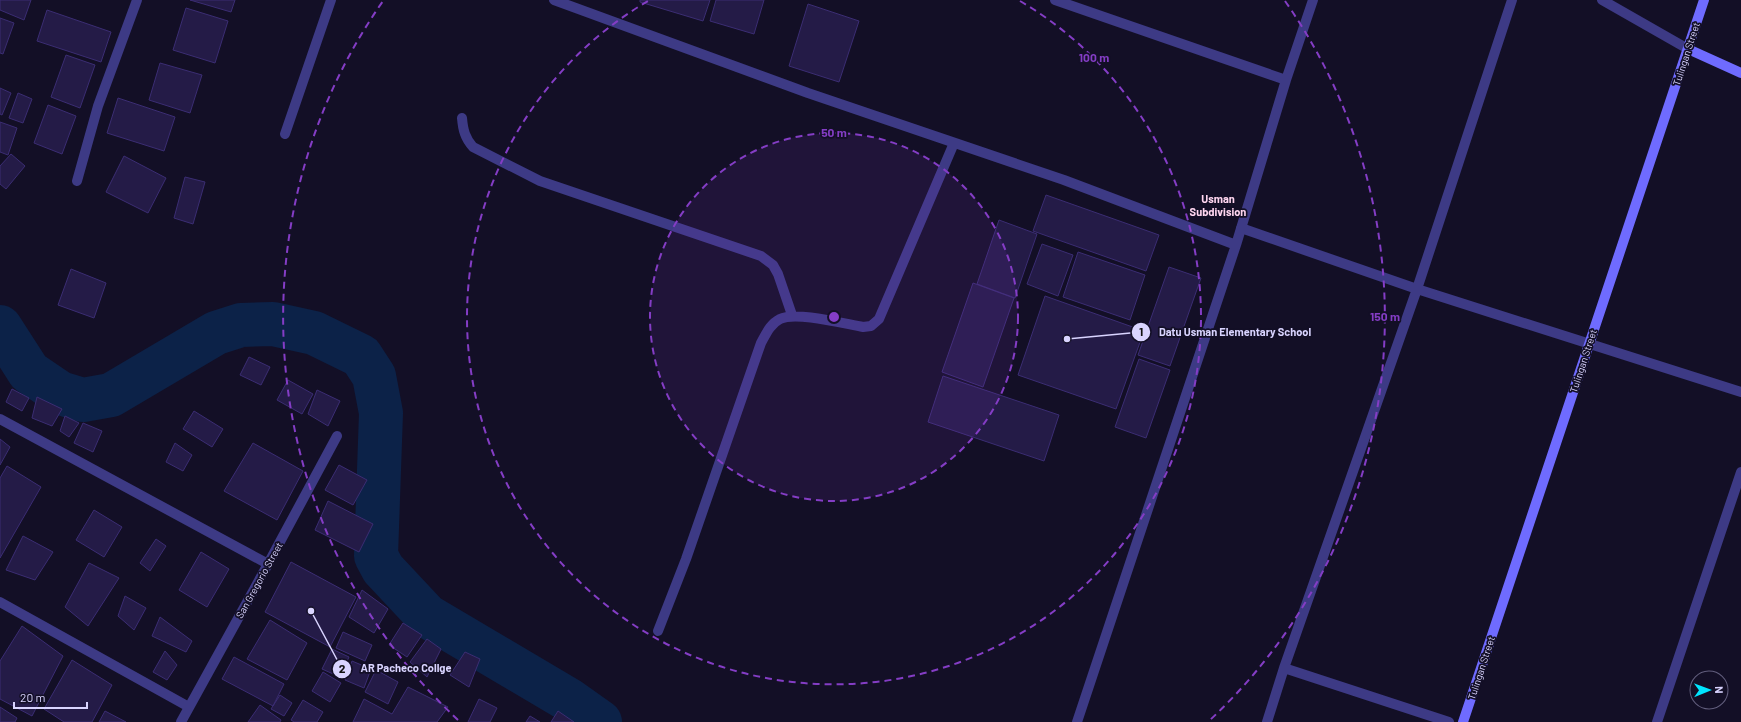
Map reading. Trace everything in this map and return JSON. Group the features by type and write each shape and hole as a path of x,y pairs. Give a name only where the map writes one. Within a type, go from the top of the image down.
{"street":[{"path":"78,181 98,106 138,0"},
{"path":"285,134 331,0"},
{"path":"554,0 808,93 1064,180 1236,246"},
{"path":"1055,0 1286,80"},
{"path":"1077,722 1236,246 1286,80 1313,0"},
{"path":"1267,722 1284,668 1417,289 1512,0"},
{"path":"1602,0 1688,49 1741,73"},
{"name":"Tulingan Street","path":"1463,722 1704,0"},
{"path":"462,118 463,130 467,140 473,147 540,181 761,256 772,265 778,274 792,315"},
{"path":"658,632 686,559 761,343 770,326 780,319 792,315 863,327 871,326 879,319 954,142"},
{"path":"1241,228 1417,289 1741,392"},
{"path":"0,419 268,564"},
{"name":"San Gregorio Street","path":"181,722 268,564 336,436"},
{"path":"1657,722 1741,472"},
{"path":"0,602 189,707"},
{"path":"1284,668 1449,722"}],"building":[{"path":"0,0 31,0 24,20 0,10"},
{"path":"190,0 235,0 231,12"},
{"path":"640,0 710,0 703,21 640,2"},
{"path":"716,0 764,0 754,34 710,21"},
{"path":"808,4 859,21 839,82 789,66"},
{"path":"186,8 228,21 215,63 173,50"},
{"path":"47,10 111,32 101,62 37,41"},
{"path":"0,18 14,23 3,54 0,53"},
{"path":"66,55 95,65 80,108 51,97"},
{"path":"160,63 202,75 190,113 149,100"},
{"path":"0,88 11,93 2,115 0,114"},
{"path":"18,93 32,99 23,123 9,118"},
{"path":"118,98 175,117 164,151 107,133"},
{"path":"48,105 76,116 62,154 34,143"},
{"path":"0,122 17,128 8,155 0,152"},
{"path":"11,154 25,166 6,189 0,184 0,166"},
{"path":"124,156 166,178 148,213 106,192"},
{"path":"185,177 205,182 193,224 174,218"},
{"path":"1046,195 1159,235 1146,271 1033,231"},
{"path":"999,220 1037,234 1015,298 977,284"},
{"path":"1042,244 1073,255 1058,296 1027,284"},
{"path":"1078,252 1145,275 1130,320 1063,297"},
{"path":"1169,267 1201,278 1170,366 1138,355"},
{"path":"71,269 106,283 94,318 58,305"},
{"path":"973,283 1014,298 983,387 942,372"},
{"path":"1045,296 1144,331 1116,409 1018,375"},
{"path":"249,357 270,367 261,385 240,375"},
{"path":"1139,359 1170,370 1146,438 1115,427"},
{"path":"943,376 1059,415 1044,461 928,422"},
{"path":"288,380 313,394 302,414 277,400"},
{"path":"12,389 29,398 22,411 6,402"},
{"path":"317,390 340,401 328,426 308,414"},
{"path":"37,397 62,409 52,426 32,418"},
{"path":"194,411 223,429 212,447 183,429"},
{"path":"65,416 79,423 69,437 60,431"},
{"path":"83,423 102,431 93,452 74,443"},
{"path":"0,439 10,447 0,465"},
{"path":"175,443 192,455 183,471 166,462"},
{"path":"253,443 303,471 277,520 224,491"},
{"path":"339,465 367,480 353,505 325,490"},
{"path":"7,466 41,487 0,558 0,478"},
{"path":"328,501 373,524 359,552 315,530"},
{"path":"94,510 122,527 104,557 76,540"},
{"path":"23,536 53,552 35,580 6,570"},
{"path":"156,539 166,546 150,571 140,563"},
{"path":"201,552 229,569 207,607 179,590"},
{"path":"291,562 356,597 330,647 265,612"},
{"path":"89,563 119,578 88,626 65,607"},
{"path":"362,590 388,609 374,633 349,617"},
{"path":"125,596 146,608 134,630 118,616"},
{"path":"160,617 192,641 186,652 152,636"},
{"path":"270,620 307,643 287,680 247,659"},
{"path":"403,623 422,635 407,657 389,645"},
{"path":"22,626 63,656 32,716 0,699 0,661"},
{"path":"343,632 372,645 365,661 336,648"},
{"path":"427,639 441,649 427,677 410,662"},
{"path":"332,649 349,657 340,677 322,669"},
{"path":"165,651 177,665 167,680 153,672"},
{"path":"465,652 480,659 469,687 450,675"},
{"path":"234,657 284,684 273,706 222,679"},
{"path":"72,660 112,685 92,722 64,722 44,709"},
{"path":"352,661 371,669 364,688 345,680"},
{"path":"376,670 398,682 388,704 365,692"},
{"path":"323,672 341,683 330,702 312,691"},
{"path":"408,687 448,707 437,722 353,722 364,699 392,714"},
{"path":"280,695 292,703 284,716 271,709"},
{"path":"479,699 497,708 490,722 468,722"},
{"path":"303,700 323,712 317,722 294,722 291,720"},
{"path":"260,705 281,720 280,722 248,722"},
{"path":"0,707 17,718 15,722 0,722"},
{"path":"105,711 126,722 99,722"},
{"path":"558,711 574,722 551,722"},
{"path":"530,716 540,722 526,722"}],"waterway":[{"path":"0,327 29,372 60,393 83,400 111,395 216,333 241,325 273,324 314,333 361,356 374,376 381,413 376,556 383,569 427,616 569,700 600,722"}],"place":[{"name":"Datu Usman Elementary School","path":"1067,339"},
{"name":"AR Pacheco Collge","path":"311,611"}],"district":[{"name":"Usman Subdivision","path":"1218,205"}]}
